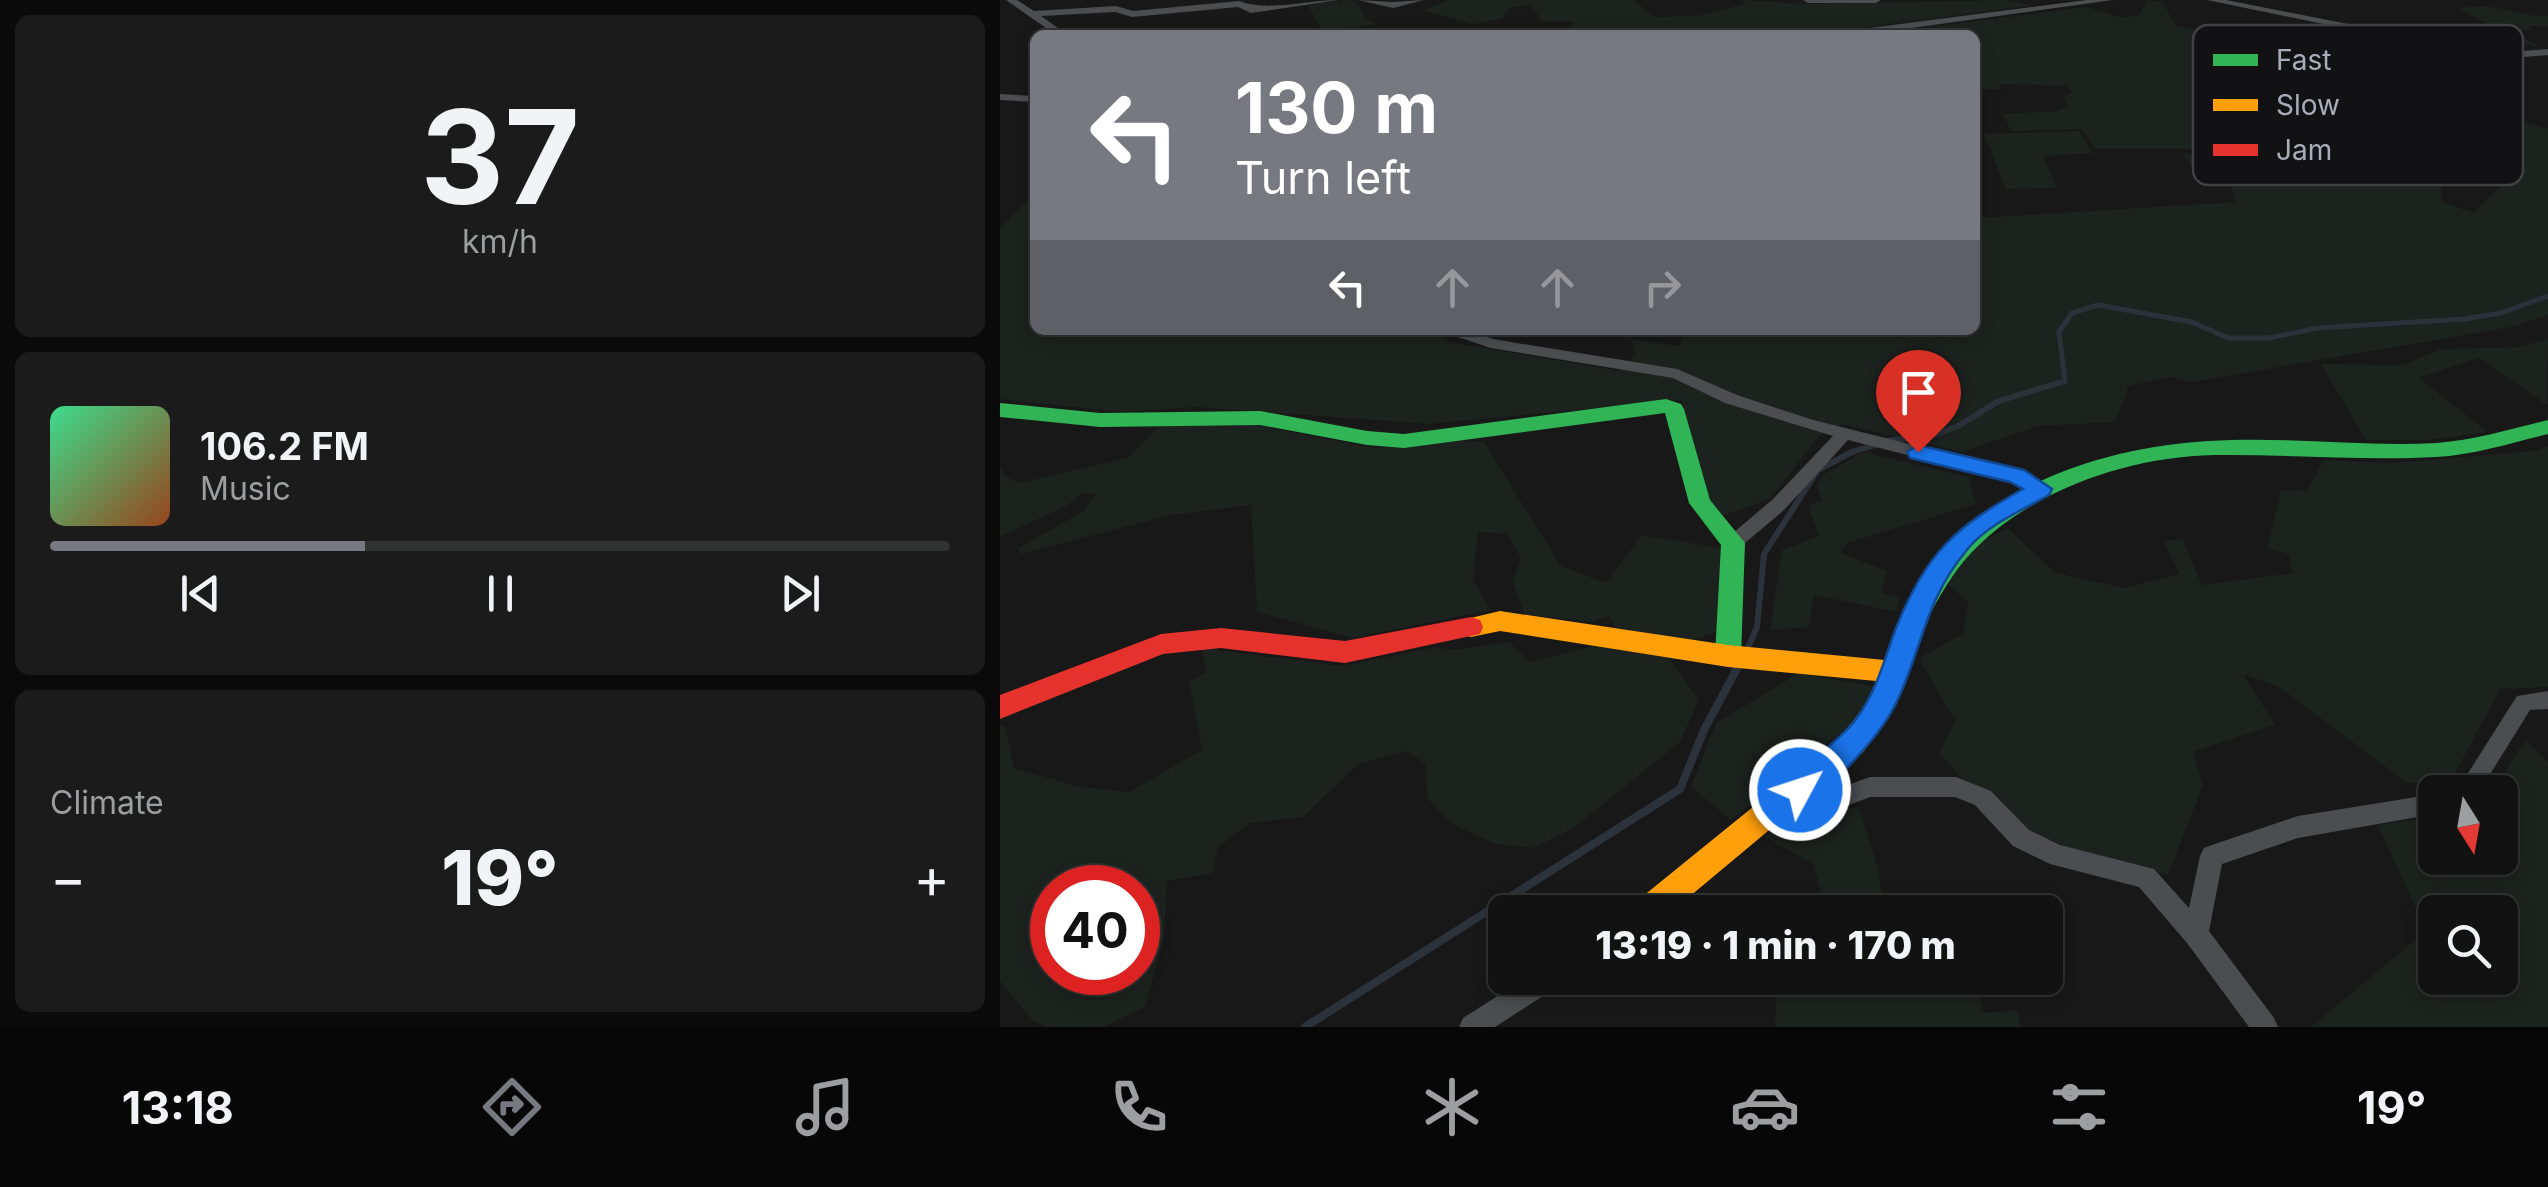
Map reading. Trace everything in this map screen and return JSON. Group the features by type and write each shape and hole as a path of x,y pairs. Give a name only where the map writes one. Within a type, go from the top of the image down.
{"street":[{"path":"1011,0 1055,30"},
{"path":"1030,14 1116,9 1132,14 1239,4 1251,10 1334,0"},
{"path":"1363,0 1393,5 1420,0"},
{"path":"1808,0 1876,0"},
{"path":"2026,0 2057,6"},
{"path":"1876,30 2108,0"},
{"path":"2212,0 2337,25"},
{"path":"2523,54 2548,52"},
{"path":"1000,97 1030,99"},
{"path":"1465,335 1491,344 1677,374 1731,399 1844,434 2016,476 2041,489"},
{"path":"1000,410 1057,418 1115,420 1214,415 1263,418 1374,441 1404,441 1666,406 1674,410 1680,423 1700,502 1733,544 1740,658"},
{"path":"1669,895 1826,769 1865,730 1888,694 1929,584 1959,542 1978,525 2041,489 2136,459 2217,448 2439,450 2486,444 2548,427"},
{"path":"1733,544 1778,505 1844,434"},
{"path":"1000,707 1161,644 1221,638 1345,652 1500,621 1740,658 1894,672"},
{"path":"2478,775 2524,702 2548,700"},
{"path":"1826,769 1836,800 1870,786 1956,787 1983,798 2021,838 2046,850 2146,877 2196,934 2265,1027"},
{"path":"2196,934 2212,856 2298,826 2418,807"},
{"path":"1472,1027 1522,995"}],"shaded area":[{"path":"1449,0 1633,0 1655,17 1697,16 1744,4 1743,0 1808,4 2006,0 2034,5 1846,30 1567,30 1574,22 1542,21 1530,4 1510,8 1502,19 1472,24 1423,10"},
{"path":"2147,1 2162,1 2176,26 2193,29 2193,149 2095,149 2082,129 2011,131 2003,114 2057,111 2068,106 2063,98 2072,92 2067,86 2000,84 2001,90 1980,89 1980,30 1906,30 2087,7 2118,17 2138,16"},
{"path":"1357,2 1366,19 1378,24 1321,30 1308,5"},
{"path":"2479,6 2548,16 2548,26 2528,26 2532,29 2523,30 2523,25 2488,25 2458,8"},
{"path":"2523,122 2548,129 2548,315 2516,326 2192,382 2169,377 2129,386 2115,422 2039,426 1962,452 1842,424 1819,436 1770,499 1725,515 1706,505 1682,400 1429,424 1196,407 1120,412 1000,399 1000,228 1030,197 1030,335 1439,335 1449,342 1620,371 1636,354 1631,339 1679,346 1684,335 1980,335 1980,218 2236,202 2231,185 2441,185 2442,202 2474,213 2500,187 2493,185 2523,185"},
{"path":"2079,131 2093,153 2043,156 2057,188 2006,189 1984,134"},
{"path":"2184,154 2193,154 2193,166 2191,166"},
{"path":"2548,339 2547,405 2479,358 2419,378 2488,432 2430,440 2366,440 2321,364 2403,365 2441,349 2518,347"},
{"path":"1234,421 1374,448 1461,440 1484,442 1561,566 1606,583 1642,535 1721,548 1718,632 1690,641 1615,627 1610,616 1591,622 1524,614 1513,582 1521,558 1507,534 1478,532 1473,580 1491,610 1352,638 1257,612 1251,505 1171,515 1021,554 1017,549 1082,512 1096,494 1082,493 1068,505 1000,537 1000,466 1005,476 1019,483 1127,458 1162,424"},
{"path":"2548,446 2548,687 2500,689 2454,775 2418,775 2418,782 2407,783 2279,687 2243,674 2275,725 2193,752 2203,785 2168,875 2076,851 2026,831 1997,795 1966,783 1939,753 1955,721 1919,658 1963,634 1968,602 1948,584 1977,543 2008,528 2055,573 2125,588 2179,574 2164,541 2182,539 2202,585 2293,573 2288,554 2267,548 2281,491 2307,490 2324,460 2391,463 2534,451"},
{"path":"1864,452 1968,477 1976,504 1847,543 1841,553 1886,571 1882,593 1898,597 1897,612 1814,595 1809,627 1770,630 1782,550 1819,536 1808,506 1822,500 1817,486 1824,474"},
{"path":"1509,642 1530,662 1601,644 1668,657 1699,700 1680,742 1575,827 1533,848 1495,844 1452,824 1428,799 1425,764 1407,751 1358,764 1303,817 1250,823 1218,847 1213,873 1167,881 1160,954 1160,865 1030,865 1030,995 1148,995 1145,1007 1103,1027 1047,1027 1033,1021 1000,981 1000,726 1005,725 1014,768 1080,787 1129,792 1202,750 1189,682 1207,672 1201,648 1341,666 1435,647 1453,650"},
{"path":"1799,673 1879,687 1850,725 1731,820 1691,787 1716,723"},
{"path":"2525,740 2548,762 2548,1027 2311,1027 2418,938 2418,995 2518,995 2518,895 2418,895 2418,913 2378,825 2418,819 2418,875 2518,875 2518,775 2503,775"},
{"path":"1823,795 1830,811 1859,807 1879,872 1882,895 1822,895 1813,864 1765,837"},
{"path":"1776,995 1978,995 1984,1013 2017,1010 2021,1027 1775,1027"}],"waterway":[{"path":"2049,386 2065,381 2059,332 2072,313 2098,305 2192,322 2228,338 2269,338 2317,328 2464,319 2501,313 2548,296"},
{"path":"1746,652 1757,627 1764,554 1818,470 1852,452 1891,440 1928,437 1958,426 1999,401 2058,383"},
{"path":"1305,1027 1680,789 1704,730 1740,663"}],"traffic: fast":[{"path":"1000,410 1100,420 1260,418 1404,441 1666,406 1674,409 1700,503 1733,543 1728,656"},
{"path":"1909,630 1933,585 1961,548 1994,519 2030,496 2114,464 2209,448 2437,450 2548,427"}],"traffic: slow":[{"path":"1471,627 1500,621 1728,656 1895,672"},
{"path":"1669,895 1854,742 1879,708 1909,630"}],"traffic: jam":[{"path":"1000,707 1161,644 1221,638 1345,652 1471,627"}],"route":[{"path":"1800,790 1865,730 1888,694 1909,627 1929,584 1959,542 1978,525 2041,489 2016,476 1918,452"}]}
